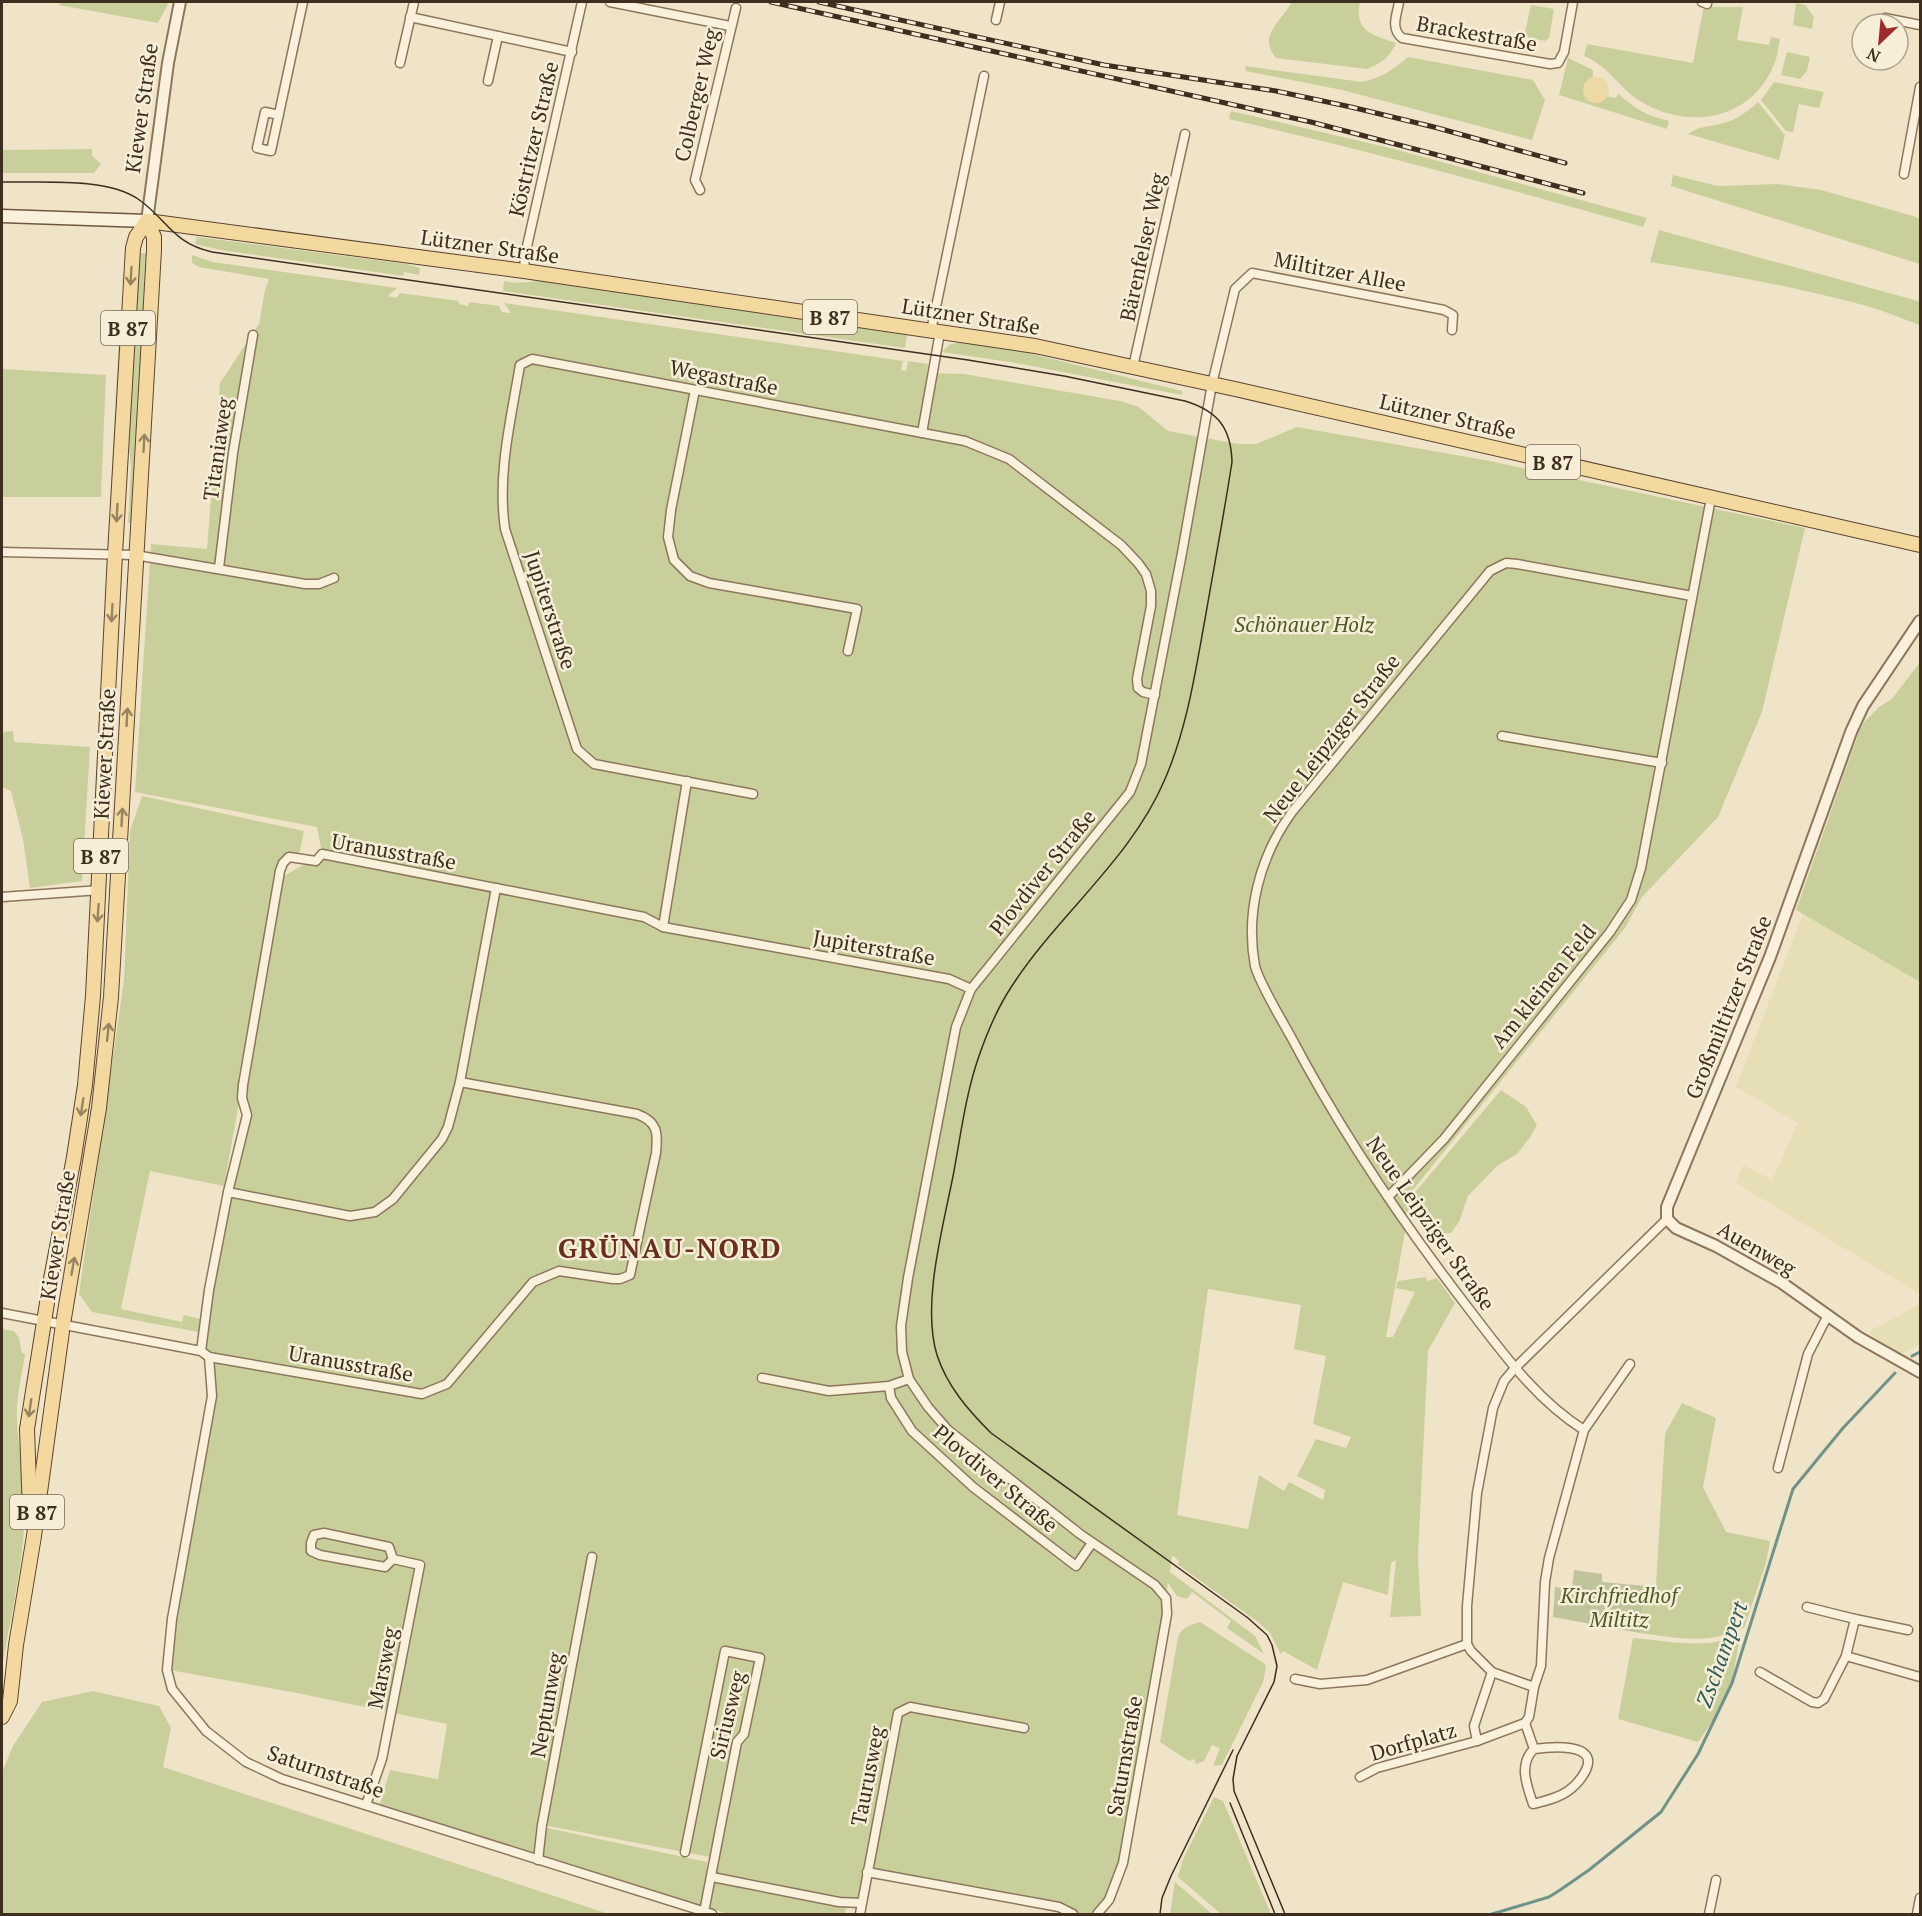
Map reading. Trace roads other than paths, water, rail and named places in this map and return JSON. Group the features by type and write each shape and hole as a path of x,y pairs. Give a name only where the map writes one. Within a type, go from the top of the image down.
{"main road":[{"name":"Lützner Straße","path":"2,216 147,222 524,271 1035,346 1920,545"},
{"name":"Kiewer Straße","path":"16,1645 34,1536 63,1324 99,1108 111,997 154,250 154,237 147,222 136,237 133,248 115,555 100,890 85,1085 27,1429 30,1499 27,1568"},
{"name":"B 87","path":"2,1683 16,1645"},
{"name":"B 87","path":"2,1717 10,1701 16,1645"}],"street":[{"name":"Kiewer Straße","path":"147,222 168,63 180,2"},
{"path":"279,115 303,2"},
{"path":"400,63 414,2"},
{"name":"Köstritzer Straße","path":"524,271 525,255 582,2"},
{"path":"610,2 730,26"},
{"path":"996,20 1000,2"},
{"name":"Brackestraße","path":"1399,2 1394,27 1402,38 1550,64 1558,63 1564,52 1573,2"},
{"name":"Colberger Weg","path":"700,190 695,180 736,8"},
{"name":"Köstritzer Straße","path":"411,17 572,52"},
{"path":"488,81 498,36"},
{"path":"922,433 935,331 984,76"},
{"path":"1904,174 1920,87"},
{"name":"Bärenfelser Weg","path":"1133,367 1185,134"},
{"name":"Miltitzer Allee","path":"1212,384 1235,289 1252,273 1444,310 1453,315 1452,330"},
{"name":"Titaniaweg","path":"219,568 253,335"},
{"name":"Wegastraße","path":"520,365 532,359 965,441 1009,459 1129,552 1146,574 1152,606 1137,679 1138,688 1155,695"},
{"name":"Jupiterstraße","path":"520,365 503,469 501,502 505,529 577,749 594,764 753,794"},
{"name":"Plovdiver Straße","path":"1166,1599 1155,1585 1092,1543 948,1430 928,1407 909,1379 902,1352 901,1326 956,1027 971,988 1130,792 1141,764 1212,384"},
{"path":"695,390 671,510 668,537 674,560 690,576 709,583 857,609 848,651"},
{"name":"Am kleinen Feld","path":"1388,1197 1444,1138 1610,932 1631,900 1641,868 1662,764 1711,498"},
{"path":"2,552 135,555 305,584 319,584 334,578"},
{"name":"Neue Leipziger Straße","path":"1584,1430 1549,1403 1515,1368 1438,1269 1322,1096 1256,970 1252,945 1253,912 1257,887 1271,844 1292,812 1486,574 1497,566 1506,563 1542,568 1692,596"},
{"name":"Großmiltitzer Straße","path":"1667,1219 1667,1207 1770,957 1851,732 1863,706 1920,621"},
{"path":"1502,736 1662,764"},
{"path":"663,927 687,781"},
{"name":"Uranusstraße","path":"205,1354 208,1290 228,1191 247,1115 242,1098 243,1085 283,863 289,857 316,861 322,854 496,888"},
{"path":"228,1191 350,1216 375,1212 393,1198 442,1139 450,1121 460,1082 496,888"},
{"name":"Jupiterstraße","path":"496,888 644,917 663,927 949,979 971,988"},
{"path":"2,897 100,890"},
{"name":"Uranusstraße","path":"63,1324 205,1354 422,1394 447,1384 533,1282 559,1271 620,1280 630,1275 656,1153 658,1134 650,1120 625,1112 460,1082"},
{"path":"1534,1687 1492,1672 1467,1644 1467,1606 1477,1493 1493,1408 1504,1381 1515,1368 1667,1219"},
{"name":"Auenweg","path":"1667,1219 1676,1227 1752,1265 1858,1337 1916,1370"},
{"path":"2,1313 44,1321"},
{"path":"1778,1468 1808,1354 1828,1315"},
{"name":"Kiewer Straße","path":"44,1321 63,1324"},
{"name":"Saturnstraße","path":"205,1354 212,1396 168,1646 167,1670 172,1689 206,1731 246,1762 282,1779 708,1913"},
{"path":"1534,1749 1525,1723 1529,1717 1534,1687 1541,1666 1545,1582 1549,1558 1584,1430 1630,1364"},
{"path":"762,1378 829,1390 889,1386 909,1379"},
{"name":"Plovdiver Straße","path":"889,1386 891,1398 912,1431 973,1487 1031,1532 1076,1566 1092,1543"},
{"name":"Marsweg","path":"324,1533 389,1547 393,1559 385,1567 320,1555 311,1551 311,1543 314,1534 324,1533"},
{"name":"Neptunweg","path":"538,1860 592,1557"},
{"name":"Marsweg","path":"366,1805 384,1748 420,1565 393,1559"},
{"name":"Saturnstraße","path":"1097,1914 1109,1900 1123,1863 1166,1620 1166,1599"},
{"path":"1807,1607 1908,1630"},
{"path":"1760,1672 1818,1703 1824,1699 1845,1656 1855,1619"},
{"path":"1294,1679 1320,1684 1367,1680 1467,1644"},
{"name":"Siriusweg","path":"685,1852 725,1651 760,1658 744,1734 737,1742 712,1877 708,1913"},
{"path":"1845,1656 1920,1677"},
{"name":"Dorfplatz","path":"1477,1741 1474,1726 1492,1672"},
{"name":"Taurusweg","path":"858,1914 898,1713 910,1707 1024,1728"},
{"name":"Dorfplatz","path":"1360,1777 1377,1768 1477,1741 1525,1723"},
{"path":"1560,1747 1575,1749 1585,1753 1588,1765 1583,1775 1569,1790 1557,1797 1533,1804 1526,1779 1525,1764 1529,1753 1534,1749 1560,1747"},
{"path":"867,1872 1059,1907 1072,1914"},
{"path":"712,1877 839,1902 861,1903"},
{"path":"1709,1914 1716,1880"},
{"path":"1917,1914 1920,1898"}],"waterway":[{"name":"Zschampert","path":"1912,1356 1920,1352"},
{"name":"Zschampert","path":"1492,1914 1549,1897 1589,1870 1661,1812 1698,1754 1732,1683 1793,1489 1843,1428 1895,1373"}],"tram line":[{"path":"2,182 91,184 125,192 148,207 179,237 212,252 968,360 1064,376 1185,401 1206,410 1220,422 1229,440 1232,462 1190,701 1173,760 1150,808 1133,836 1028,962 1005,997 989,1030 974,1070 964,1113 936,1263 932,1312 937,1355 946,1377 966,1406 991,1433 1248,1618 1267,1635 1277,1666 1274,1682 1237,1756 1233,1779 1234,1791 1285,1914"},
{"path":"1160,1914 1162,1898 1171,1876 1233,1750"},
{"path":"1230,1803 1275,1914"}],"railway":[{"path":"771,2 1311,122 1583,193"},
{"path":"819,2 1104,65 1276,91 1351,107 1565,163"}],"district":[{"name":"GRÜNAU-NORD","path":"670,1248"}],"park label":[{"name":"Schönauer Holz","path":"1304,624"},
{"name":"Kirchfriedhof Miltitz","path":"1619,1607"}]}
